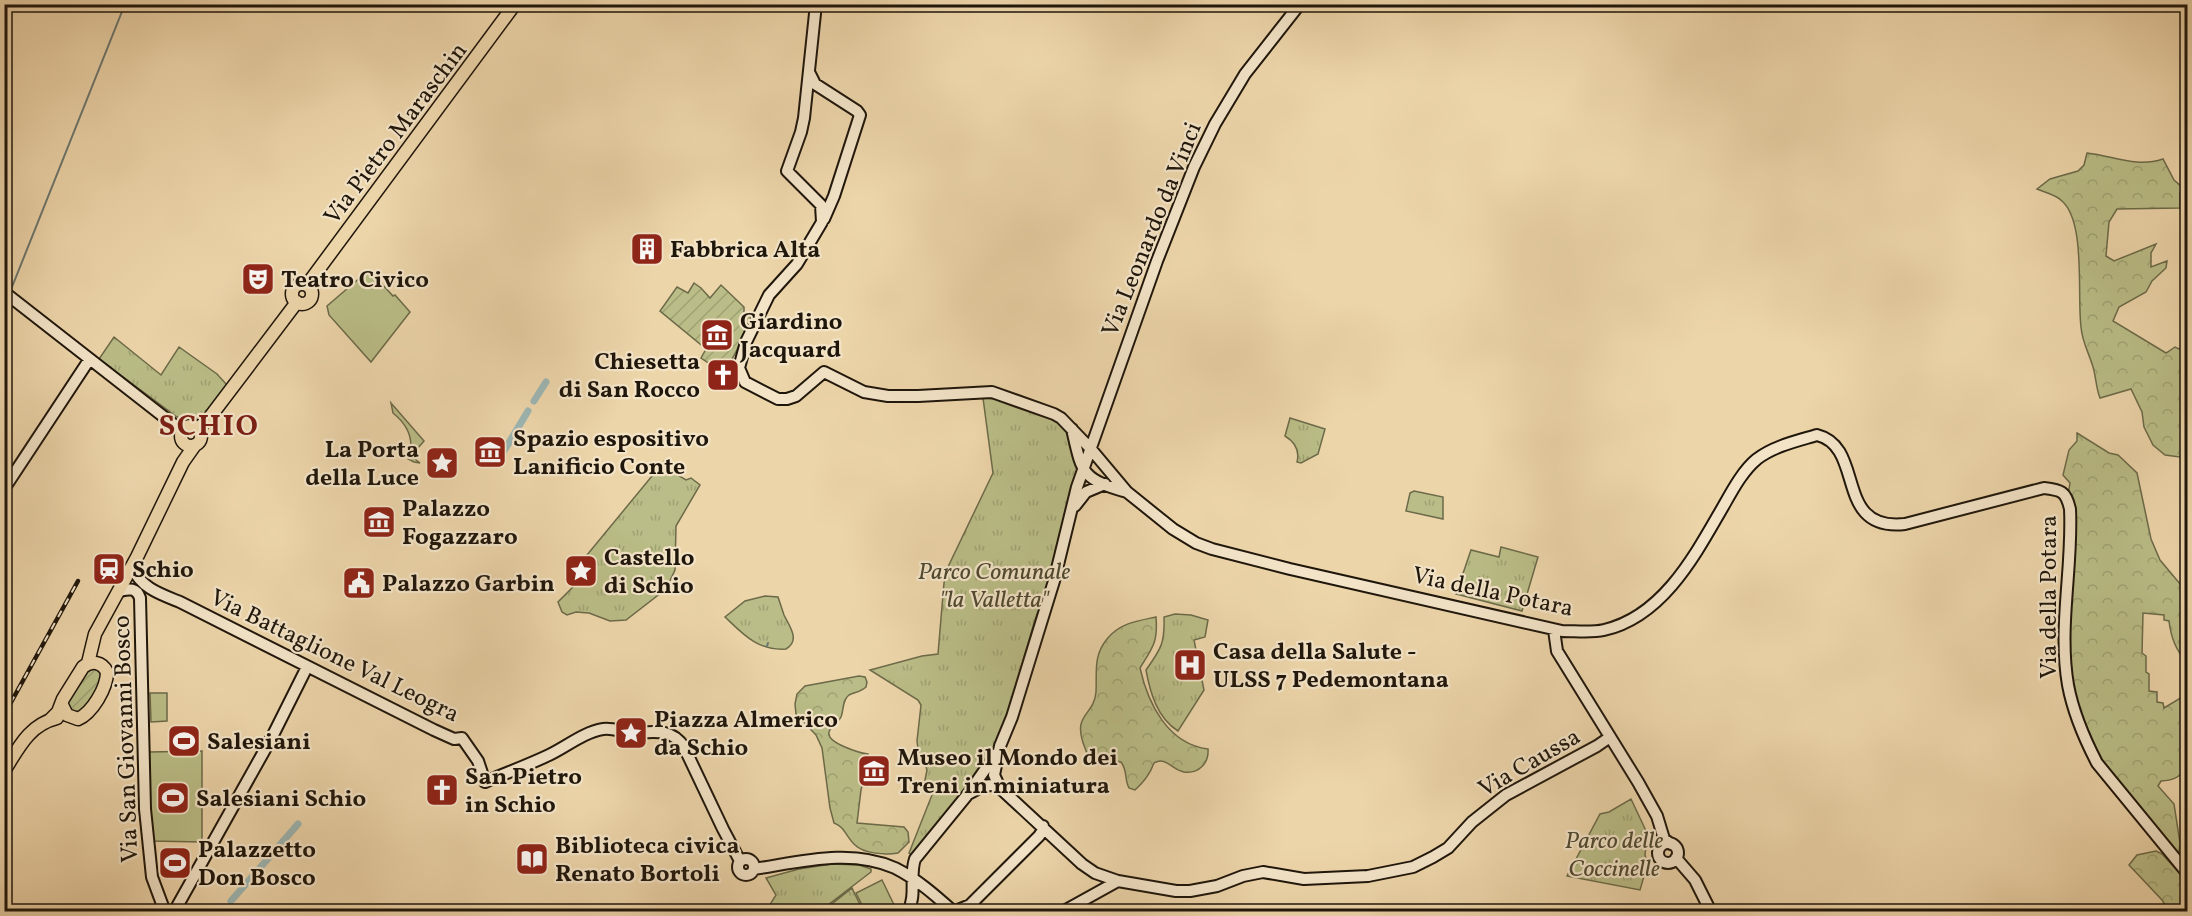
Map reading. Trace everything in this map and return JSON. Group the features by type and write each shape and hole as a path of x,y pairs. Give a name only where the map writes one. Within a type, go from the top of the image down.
{"main road":[{"name":"Via Pietro Maraschin","path":"187,439 201,438 198,429 210,417 297,302 293,297 294,288 301,284 307,285 515,4"},
{"path":"93,663 92,643 99,626 132,567 183,462 187,439"},
{"path":"4,771 29,733 50,720 64,706 83,667 93,663 105,667 107,677 105,685 86,716 78,719 64,706"}],"street":[{"path":"816,4 808,92 801,132 787,171 817,200 823,212 822,222"},
{"name":"Via Leonardo da Vinci","path":"1000,788 994,776 1000,746 1012,717 1054,581 1083,466 1157,261 1204,145 1245,74 1300,4"},
{"path":"810,74 815,84 860,115 834,196 822,222"},
{"path":"808,92 814,90 828,93"},
{"path":"817,200 824,201 834,196"},
{"name":"Via della Potara","path":"822,222 797,264 769,295 746,342 739,368 745,382 778,399 796,396 824,372 864,392 888,396 993,392 1061,418 1127,492 1173,529 1196,543 1290,569 1489,613 1552,632 1603,630 1638,616 1655,604 1704,541 1741,478 1756,459 1786,444 1816,435 1833,442 1843,461 1858,504 1871,519 1882,524 1892,526 1905,524 2044,488 2059,490 2065,496 2070,509 2066,655 2068,684 2073,708 2097,763 2187,874"},
{"path":"4,292 187,439"},
{"path":"4,489 89,360"},
{"path":"1072,429 1083,466 1094,460 1106,467"},
{"name":"Via Leonardo da Vinci","path":"1076,448 1077,487"},
{"name":"Via della Potara","path":"1083,466 1088,476 1102,485 1127,492"},
{"name":"Via Leonardo da Vinci","path":"1071,511 1086,492 1108,482 1106,467"},
{"name":"Via Battaglione Val Leogra","path":"132,567 142,584 156,593 180,602 434,730 454,739 462,738 478,761 484,782 548,756 602,729 615,729 633,734 651,730 667,733 676,736 684,747 746,861 776,866 848,858 889,866"},
{"name":"Via San Giovanni Bosco","path":"119,591 133,589 138,592 140,598 145,809 152,877 165,912"},
{"name":"Via San Giovanni Bosco","path":"140,598 156,593"},
{"path":"1552,632 1557,651 1608,739 1634,776 1661,826 1669,860 1695,880 1711,912"},
{"path":"174,912 272,737 307,667"},
{"name":"Via Caussa","path":"1000,788 1082,864 1095,873 1118,880 1176,891 1190,891 1217,886 1243,876 1263,872 1304,879 1368,876 1413,867 1448,848 1472,822 1506,795 1608,739"},
{"name":"Via Leonardo da Vinci","path":"915,858 968,794 1000,746"},
{"path":"968,794 982,786 992,785 1000,788"},
{"path":"889,866 912,878 954,911 970,908 1040,836 1043,826"},
{"path":"1661,826 1664,839 1676,848 1669,860"},
{"path":"889,866 915,858 912,903 908,912"},
{"path":"1062,912 1118,880"},
{"path":"161,900 167,904 174,904 190,883"}],"green space":[{"path":"2087,153 2134,162 2163,159 2174,180 2182,187 2180,208 2117,209 2109,222 2106,256 2114,261 2156,244 2151,253 2151,267 2167,261 2166,268 2152,281 2146,292 2119,307 2113,321 2166,353 2175,347 2179,349 2187,344 2187,458 2165,455 2153,445 2144,427 2142,412 2131,389 2100,398 2082,332 2078,242 2075,225 2070,211 2060,199 2037,189 2050,179 2078,171 2084,165"},
{"path":"369,270 410,312 371,362 329,315 327,306"},
{"name":"Giardino Jacquard","path":"694,283 710,298 721,285 744,307 744,313 753,319 729,365 721,365 719,370 701,358 706,349 660,311 677,287 688,293"},
{"path":"114,337 161,375 179,347 217,374 227,385 207,412 201,416 194,419 177,417 99,359"},
{"name":"Parco Comunale \"la Valletta\"","path":"983,398 1011,400 1055,418 1070,431 1077,463 1075,484 1053,568 1034,623 999,743 959,799 914,855 909,853 932,795 924,785 927,770 919,756 917,741 921,705 918,700 870,670 938,654 947,569 993,473"},
{"path":"391,403 424,441 411,456 420,463 408,459 411,440 403,423 393,413"},
{"path":"1290,418 1325,429 1318,454 1301,463 1297,462 1296,447 1285,436"},
{"path":"2077,433 2109,453 2118,455 2137,473 2151,539 2160,560 2181,585 2187,610 2187,663 2177,648 2169,621 2164,620 2164,615 2143,613 2142,653 2146,656 2149,691 2157,692 2157,702 2163,703 2164,708 2187,694 2185,766 2178,777 2161,781 2158,786 2174,804 2180,843 2178,859 2114,784 2079,723 2069,664 2068,495 2070,483 2063,475 2069,450 2077,441"},
{"path":"666,459 676,465 674,473 686,480 691,478 700,485 676,526 675,570 666,589 626,620 610,621 589,613 576,612 567,615 562,612 558,602 596,564 587,555"},
{"path":"1414,491 1443,497 1443,519 1406,511 1410,493"},
{"path":"1501,547 1538,557 1522,611 1456,594 1471,550 1499,557"},
{"path":"765,596 778,597 791,628 793,641 786,649 767,647 752,641 725,617 745,601"},
{"path":"1175,614 1191,615 1208,620 1205,637 1194,640 1204,690 1178,731 1160,712 1152,696 1146,670 1161,645 1164,617"},
{"path":"1156,617 1154,644 1140,668 1148,695 1154,708 1171,731 1194,746 1208,749 1208,754 1202,766 1189,772 1180,771 1166,762 1158,761 1154,763 1151,771 1135,790 1129,788 1121,762 1100,765 1092,762 1081,737 1081,728 1082,721 1094,700 1097,664 1107,639 1123,626"},
{"path":"91,669 101,672 100,683 90,702 77,715 68,708 68,703"},
{"path":"859,676 865,677 866,687 847,697 841,717 830,730 829,736 844,747 868,754 869,761 861,790 857,823 904,827 908,832 909,842 898,853 881,854 859,848 834,823 822,748 816,735 796,714 797,694 805,686"},
{"name":"Salesiani","path":"150,693 167,693 167,721 151,722"},
{"name":"Salesiani","path":"169,732 198,732 199,750 170,750"},
{"name":"Salesiani Schio","path":"202,751 202,842 151,841 149,752"},
{"name":"Parco delle Coccinelle","path":"1631,799 1648,835 1645,854 1647,866 1640,890 1567,876 1600,814 1609,812"},
{"path":"2156,851 2162,854 2187,881 2187,911 2169,911 2162,900 2129,865 2137,855"},
{"path":"832,864 859,865 871,869 871,872 820,911 766,911 776,895 766,878 799,869"},
{"path":"882,880 897,911 865,911 856,893"},
{"path":"852,888 863,911 823,911"}],"waterway":[{"path":"10,292 125,4"},
{"path":"4,306 7,300"},
{"path":"534,401 546,382"},
{"path":"498,461 528,411"},
{"path":"231,901 298,824"}],"railway":[{"path":"4,715 78,581"}],"place":[{"name":"Fabbrica Alta","path":"647,249"},
{"name":"Teatro Civico","path":"258,279"},
{"name":"Giardino Jacquard","path":"717,335"},
{"name":"Chiesetta di San Rocco","path":"723,375"},
{"name":"Spazio espositivo Lanificio Conte","path":"490,452"},
{"name":"La Porta della Luce","path":"442,463"},
{"name":"Palazzo Fogazzaro","path":"379,522"},
{"name":"Schio","path":"109,569"},
{"name":"Castello di Schio","path":"581,571"},
{"name":"Palazzo Garbin","path":"359,583"},
{"name":"Casa della Salute - ULSS 7 Pedemontana","path":"1190,665"},
{"name":"Piazza Almerico da Schio","path":"631,733"},
{"name":"Salesiani","path":"184,741"},
{"name":"Museo il Mondo dei Treni in miniatura","path":"874,771"},
{"name":"San Pietro in Schio","path":"442,790"},
{"name":"Salesiani Schio","path":"173,798"},
{"name":"Biblioteca civica Renato Bortoli","path":"532,859"},
{"name":"Palazzetto Don Bosco","path":"175,863"}],"district":[{"name":"SCHIO","path":"209,425"}]}
